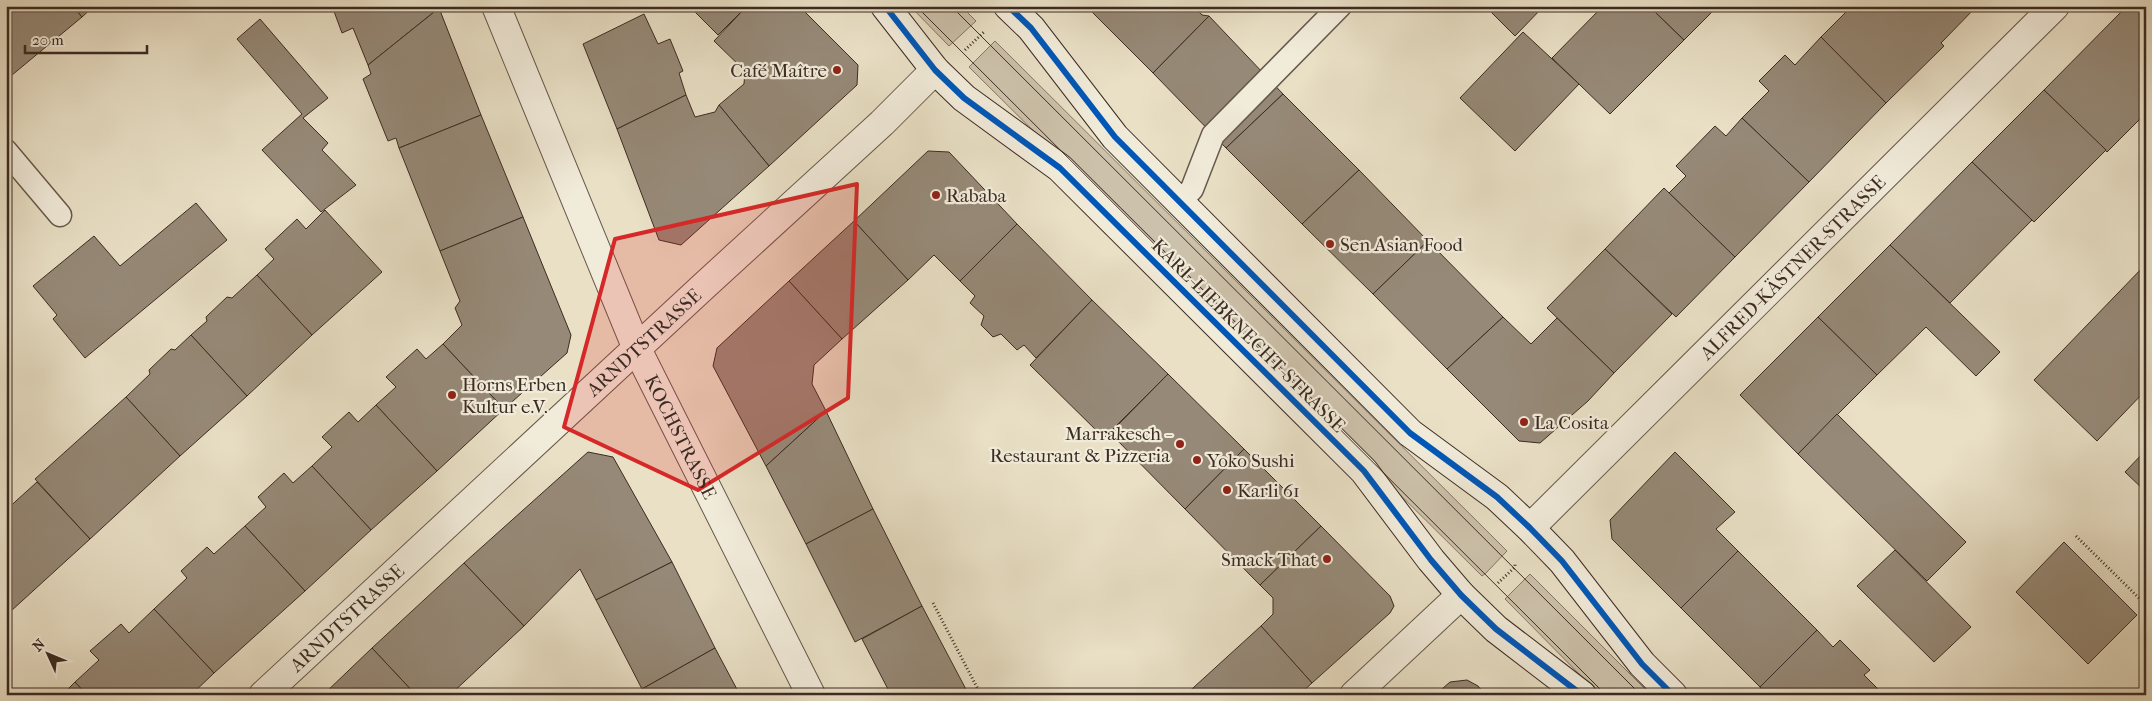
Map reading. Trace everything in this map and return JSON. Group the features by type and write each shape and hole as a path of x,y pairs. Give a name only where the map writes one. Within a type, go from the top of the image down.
{"street":[{"name":"KOCHSTRASSE","path":"496,6 637,349 811,695"},
{"name":"KARL-LIEBKNECHT-STRASSE","path":"885,6 903,32 935,70 964,98 1060,168 1364,471 1461,596 1496,629 1582,695"},
{"path":"1008,6 1031,28 1115,137 1181,201 1410,433 1497,497 1530,528 1562,560 1642,664 1673,695"},
{"name":"ALFRED-KÄSTNER-STRASSE","path":"1530,528 2055,6"},
{"name":"ARNDTSTRASSE","path":"263,695 882,124 935,70"},
{"path":"1354,695 1461,596"}],"lane":[{"path":"1181,201 1192,189 1213,135 1340,6"},
{"path":"6,150 60,215"}],"path":[{"path":"962,52 988,28"},
{"path":"2076,536 2146,604"},
{"path":"1497,584 1515,567 1514,560"},
{"path":"933,603 981,695"}],"highlighted area":[{"path":"857,184 848,398 698,490 564,427 615,239"}],"shaded area":[{"path":"910,6 961,6 976,21 949,46"},
{"path":"995,41 1507,551 1486,573 1482,576 969,67"},
{"path":"1530,574 1651,695 1600,695 1505,599"}],"building":[{"path":"6,6 73,6 82,17 6,80"},
{"path":"73,6 94,6 82,17"},
{"path":"332,6 438,6 439,8 368,65 353,28 342,33"},
{"path":"689,6 747,6 718,35"},
{"path":"747,6 799,6 858,65 857,85 769,166 719,105 744,84 745,71 714,41"},
{"path":"1086,6 1194,6 1202,15 1209,16 1153,73"},
{"path":"1485,6 1544,6 1515,36"},
{"path":"1603,6 1649,6 1684,40 1610,114 1552,58"},
{"path":"1649,6 1718,6 1684,40"},
{"path":"1852,6 1977,6 1941,43 1944,46 1886,103 1821,37"},
{"path":"2127,6 2146,6 2146,113 2107,152 2044,90"},
{"path":"439,8 481,115 399,148 396,138 388,141 363,79 371,74 368,65"},
{"path":"644,14 658,44 670,39 683,71 679,73 686,95 617,129 583,44"},
{"path":"1209,16 1283,94 1226,148 1153,73"},
{"path":"260,19 328,98 303,118 328,143 322,150 356,185 321,212 262,150 302,114 237,39"},
{"path":"1523,32 1579,84 1515,151 1460,98"},
{"path":"1821,37 1886,103 1809,182 1742,118 1769,91 1759,81 1785,55 1795,65"},
{"path":"2044,90 2106,150 2034,222 1972,162"},
{"path":"1283,94 1359,170 1302,224 1226,148"},
{"path":"686,95 695,117 715,112 719,105 769,166 681,245 659,240 617,129"},
{"path":"481,115 523,217 440,251 399,148"},
{"path":"1742,118 1809,182 1735,257 1669,193 1686,176 1676,166 1715,126 1726,136"},
{"path":"928,151 949,152 1017,224 960,281 934,255 908,280 854,221"},
{"path":"1972,162 2032,220 1950,303 1890,245"},
{"path":"1359,170 1428,241 1373,294 1302,224"},
{"path":"1664,188 1735,257 1676,317 1605,249"},
{"path":"196,203 227,240 85,358 53,319 57,315 33,286 94,236 120,266"},
{"path":"325,210 382,272 312,335 257,275 274,259 265,249 297,219 306,229"},
{"path":"523,217 571,335 567,353 504,409 443,344 462,325 455,308 460,301 440,251"},
{"path":"854,221 908,280 842,339 789,281"},
{"path":"1017,224 1092,300 1036,358 1024,345 1017,350 1001,334 993,337 981,325 984,316 970,303 975,296 960,281"},
{"path":"1428,241 1503,317 1447,369 1373,294"},
{"path":"1890,245 2000,352 1976,376 1926,327 1877,375 1818,317"},
{"path":"1605,249 1672,314 1614,373 1547,308"},
{"path":"2146,264 2146,390 2097,441 2034,380"},
{"path":"257,275 312,335 247,396 191,335 207,321 206,317 227,297 232,298"},
{"path":"789,281 842,339 814,365 812,384 826,411 766,466 713,366 717,348"},
{"path":"1092,300 1168,374 1104,438 1030,365"},
{"path":"1503,317 1531,344 1557,318 1614,373 1588,401 1540,443 1519,441 1447,369"},
{"path":"1818,317 1877,375 1798,454 1740,395"},
{"path":"191,335 247,396 180,456 126,397 150,374 149,370 171,349 175,350"},
{"path":"443,344 504,409 437,471 376,405 396,387 386,377 417,349 426,359"},
{"path":"1168,374 1244,449 1185,509 1110,433"},
{"path":"126,397 180,456 90,539 35,479"},
{"path":"376,405 437,471 371,530 312,466 332,447 322,437 349,412 358,422"},
{"path":"826,411 873,509 806,544 766,466"},
{"path":"1837,414 1966,542 1927,581 1798,454"},
{"path":"1244,449 1321,526 1260,585 1185,509"},
{"path":"2146,450 2146,492 2125,472"},
{"path":"588,452 613,457 672,562 596,600 580,569 524,626 464,563"},
{"path":"1675,452 1735,512 1716,529 1738,551 1681,608 1612,539 1610,520"},
{"path":"312,466 371,530 305,591 245,526 266,507 258,497 284,473 293,483"},
{"path":"37,482 90,539 11,611 6,606 6,510"},
{"path":"873,509 922,606 855,642 806,544"},
{"path":"245,526 305,591 214,673 154,609 187,578 181,571 207,547 214,554"},
{"path":"1321,526 1390,596 1394,606 1390,613 1312,683 1261,626 1273,614 1273,598 1260,585"},
{"path":"2064,542 2137,615 2088,664 2016,592"},
{"path":"1895,550 1971,627 1934,662 1857,586"},
{"path":"1738,551 1817,630 1760,687 1681,608"},
{"path":"672,562 715,648 642,689 596,600"},
{"path":"464,563 524,626 450,695 416,695 372,648"},
{"path":"922,606 969,695 891,695 862,639"},
{"path":"154,609 214,673 191,695 87,695 75,682 99,660 90,651 121,624 129,633"},
{"path":"1261,626 1312,683 1299,695 1199,695 1193,688"},
{"path":"1817,630 1833,647 1840,640 1870,670 1864,675 1884,695 1767,695 1760,687"},
{"path":"372,648 416,695 323,695"},
{"path":"715,648 740,695 645,695 642,689"},
{"path":"1467,680 1478,686 1486,695 1435,695 1450,682"},
{"path":"75,682 87,695 62,695"},
{"path":"1193,688 1199,695 1185,695"}],"tram line":[{"path":"916,6 1606,695"},
{"path":"951,6 1641,695"}],"cycle path":[{"path":"885,6 935,70 964,98 1060,168 1364,471 1431,560 1461,595 1496,629 1582,695"},
{"path":"1008,6 1031,28 1115,137 1410,433 1497,497 1530,528 1562,561 1642,664 1673,695"}],"place":[{"name":"Café Maître","path":"837,70"},
{"name":"Rababa","path":"936,195"},
{"name":"Sen Asian Food","path":"1330,244"},
{"name":"Horns Erben Kultur e.V.","path":"452,395"},
{"name":"La Cosita","path":"1524,422"},
{"name":"Marrakesch - Restaurant & Pizzeria","path":"1180,444"},
{"name":"Yoko Sushi","path":"1197,460"},
{"name":"Karli 61","path":"1227,490"},
{"name":"Smack That","path":"1327,559"}]}
